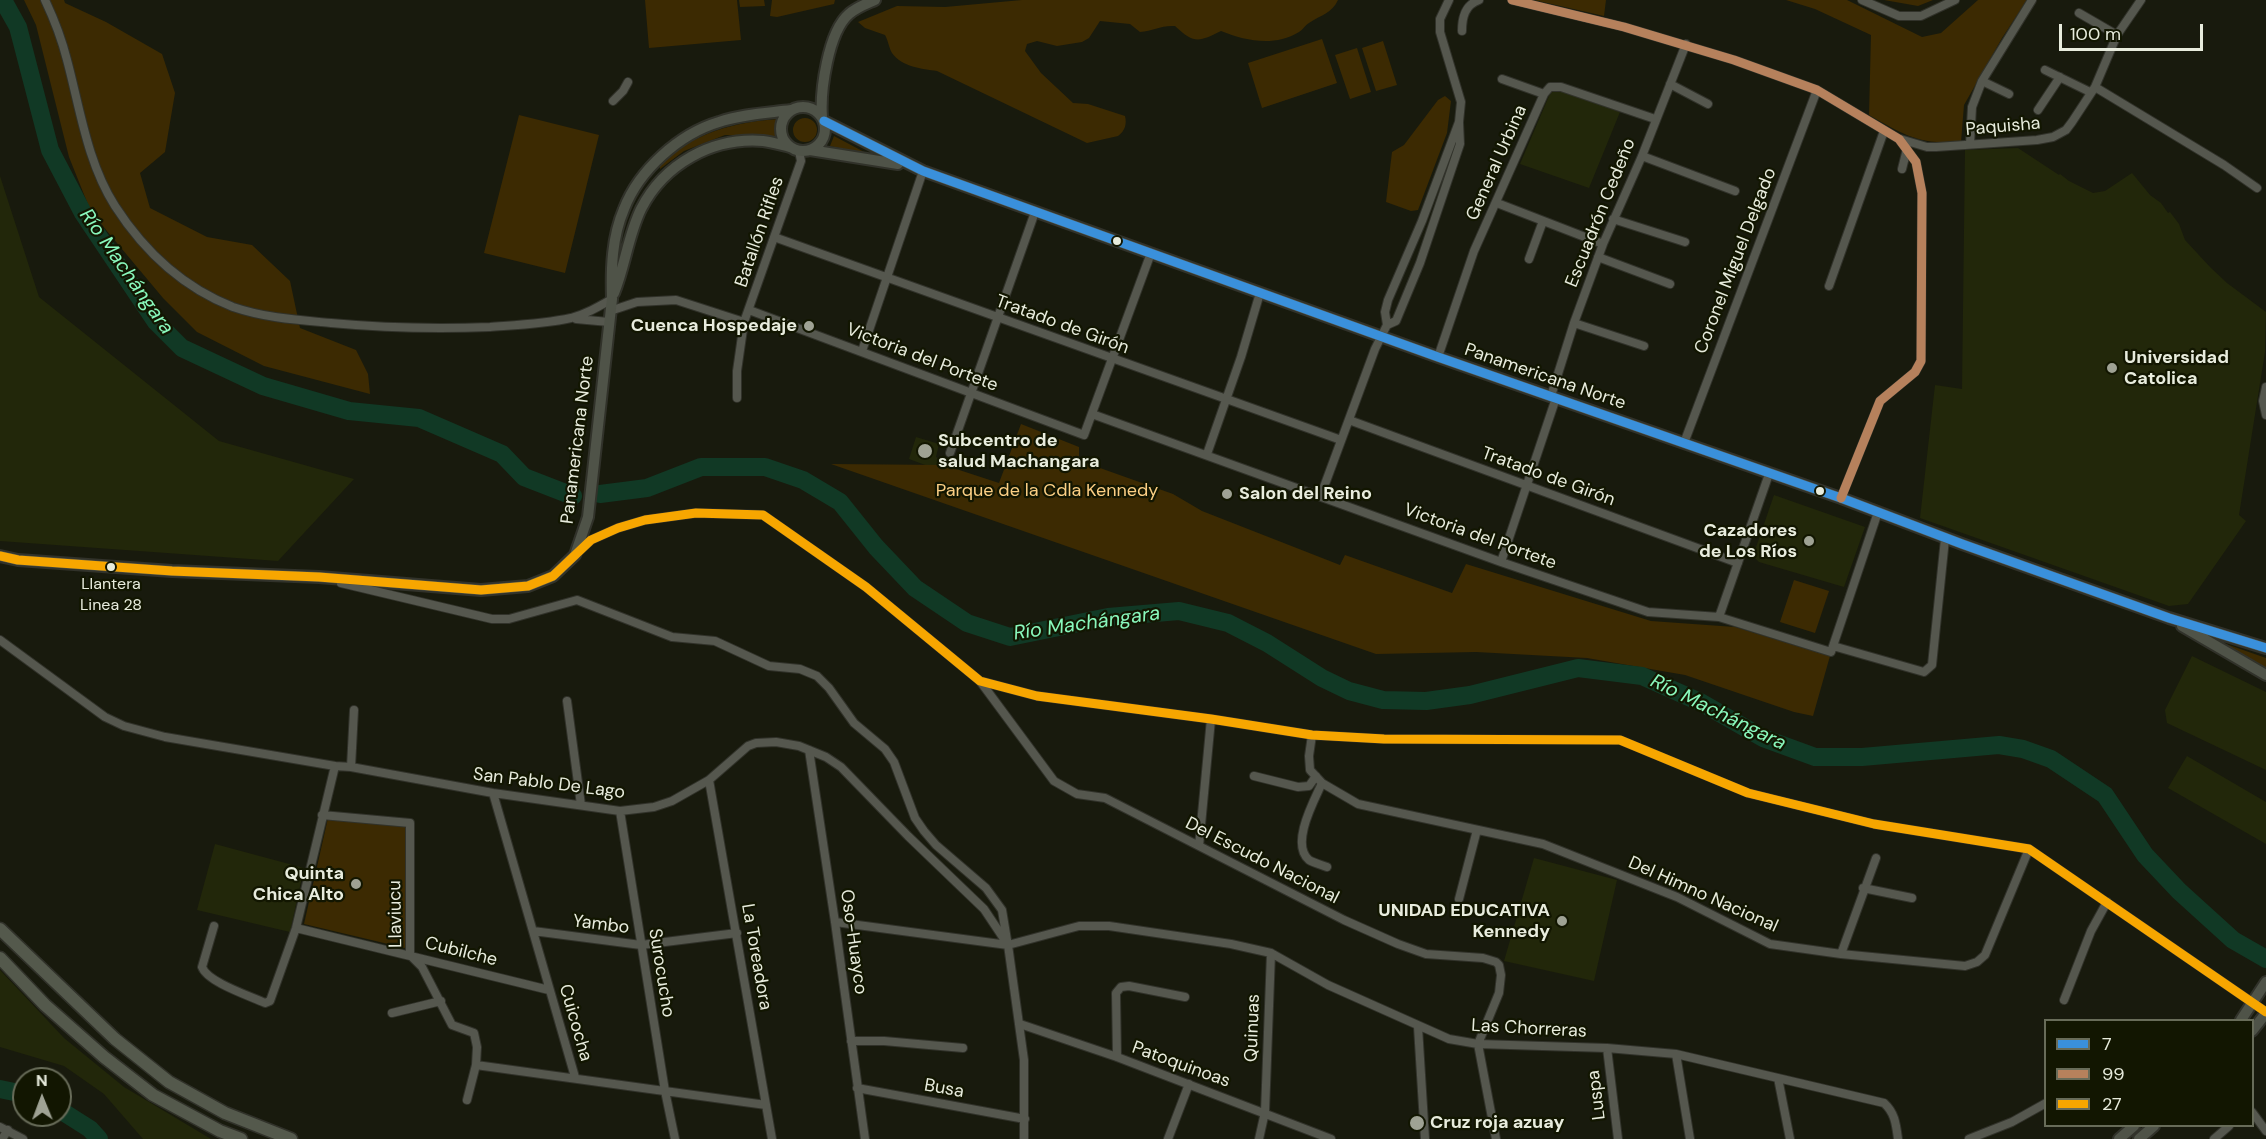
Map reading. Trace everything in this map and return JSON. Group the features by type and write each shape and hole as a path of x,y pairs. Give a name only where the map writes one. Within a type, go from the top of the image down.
{"main road":[{"path":"823,84 807,102 786,115 781,128 782,135 800,149 820,143 824,138 823,84 840,25 849,14 874,0"},
{"name":"Panamericana Norte","path":"612,299 611,268 624,208 639,183 665,152 695,132 719,122 794,109 813,109 823,120 922,171 1260,293 1384,330 1438,357 1841,498 1945,538 2169,618 2266,648"},
{"name":"Panamericana Norte","path":"0,556 18,560 172,571 319,577 481,590 528,586 553,576 576,555 588,518 612,299 641,210 661,179 677,165 696,154 727,143 764,141 800,149 910,166"},
{"name":"Panamericana Norte","path":"0,562 18,560"},
{"name":"Panamericana Norte","path":"2169,618 2266,675"},
{"path":"2208,642 2209,633 2214,631"},
{"path":"0,929 100,1025 169,1082 225,1113 291,1139"},
{"path":"0,958 45,1005 104,1057 153,1095 220,1131 241,1139"},
{"path":"2242,1019 2265,984"},
{"path":"2254,1030 2266,1012"},
{"path":"2119,1139 2132,1127"},
{"path":"2139,1139 2152,1127"}],"street":[{"path":"45,0 67,57 90,151 100,178 114,204 153,256 178,277 201,291 234,307 278,318 387,328 436,329 529,325 587,313 612,299"},
{"path":"1384,330 1396,321 1420,263 1460,144 1461,102 1440,32 1440,19 1449,0"},
{"path":"1462,30 1462,18 1473,2 1479,0"},
{"path":"1512,0 1587,17 1686,44 1817,90 1899,139 1916,162 1922,193 1921,361 1915,372 1880,400 1841,498"},
{"path":"1862,0 1899,16 1921,16 1955,0"},
{"path":"1970,144 1972,107 1982,81 2032,0"},
{"name":"Paquisha","path":"1899,139 1927,147 2053,138 2072,123 2093,90 2117,34 2141,0"},
{"path":"2079,13 2117,34"},
{"name":"Escuadrón Cedeño","path":"1501,562 1554,397 1574,322 1613,219 1686,44"},
{"path":"2045,70 2093,90 2224,165 2257,188"},
{"path":"2038,110 2060,77"},
{"path":"1502,79 1544,94"},
{"path":"1982,81 2009,94"},
{"path":"613,101 628,82"},
{"path":"1670,84 1708,104"},
{"name":"General Urbina","path":"1438,357 1474,251 1544,94 1550,87 1561,87 1655,119"},
{"name":"Coronel Miguel Delgado","path":"1684,442 1817,90"},
{"path":"1321,495 1384,330 1388,300 1422,221 1459,122"},
{"path":"1829,286 1884,131"},
{"name":"Batallón Rifles","path":"737,398 737,371 744,322 801,161 800,149"},
{"path":"1902,169 1907,149"},
{"path":"1641,156 1735,191"},
{"path":"862,351 922,171"},
{"path":"1497,203 1603,244"},
{"path":"950,453 1035,212"},
{"path":"1613,219 1685,242"},
{"path":"1529,259 1544,221"},
{"name":"Tratado de Girón","path":"774,237 1341,440"},
{"path":"1092,414 1151,253"},
{"path":"1598,257 1670,284"},
{"path":"1207,454 1260,293"},
{"path":"569,318 609,316 637,302 660,299 675,300 744,322"},
{"name":"Victoria del Portete","path":"749,310 1084,435 1092,414 1501,562 1648,612 1719,617 1831,652 1833,646"},
{"path":"1574,322 1644,346"},
{"path":"2266,387 2263,401 2266,415"},
{"name":"Tratado de Girón","path":"1349,420 1738,562"},
{"path":"1719,617 1769,474"},
{"path":"1878,512 1833,646 1924,672 1932,665 1945,538"},
{"path":"576,555 591,540 618,528 645,520 696,513 763,515 866,587 980,681 1037,696 1312,735 1384,739 1620,740 1748,793 1874,824 2029,849 2266,1012"},
{"path":"319,577 492,619 509,619 577,600 672,637 715,641 769,666 800,669 817,676 829,688 854,723 885,749 894,762 915,818 924,831 936,845 986,888 1002,910 1008,945 835,922"},
{"name":"San Pablo De Lago","path":"0,640 105,717 124,726 165,737 493,793 620,811 663,804 709,780 748,746 756,743 776,742 809,750 826,757 842,767 908,836 984,909 1008,945 1024,1060 1024,1139"},
{"name":"Del Escudo Nacional","path":"980,681 1054,782 1077,794 1105,798 1344,920 1398,944 1426,954 1483,958 1496,962 1501,975 1499,993 1478,1044"},
{"path":"567,701 581,805"},
{"path":"351,767 354,710"},
{"path":"1199,846 1211,719"},
{"name":"Del Himno Nacional","path":"1312,735 1310,770 1322,783 1358,804 1543,844 1677,897 1770,944 1841,954 1965,966 1977,962 1985,955 2029,849"},
{"name":"Oso-Huayco","path":"809,750 864,1139"},
{"path":"214,926 201,967 203,971 212,979 265,1003 270,1001 296,928 335,766"},
{"path":"1254,776 1298,787 1310,786 1316,776"},
{"name":"La Toreadora","path":"709,780 772,1139"},
{"path":"1322,783 1303,828 1302,842 1304,854 1310,861 1327,867"},
{"name":"Cuicocha","path":"493,793 576,1077 766,1105"},
{"name":"Surocucho","path":"620,811 665,1091 675,1139"},
{"name":"Llaviucu","path":"322,815 410,823 410,955 422,967 452,1025 474,1033 477,1047 476,1065 467,1100"},
{"path":"1459,899 1477,830"},
{"path":"1841,954 1875,858"},
{"path":"1863,888 1912,898"},
{"path":"2064,1000 2091,931 2107,902"},
{"name":"Las Chorreras","path":"1008,945 1079,926 1109,926 1231,944 1271,953 1328,985 1449,1039 1478,1044 1607,1048 1676,1054 1884,1103 1891,1110 1896,1123 1898,1139"},
{"name":"Cubilche","path":"296,928 549,990"},
{"name":"Yambo","path":"533,931 641,945 737,933"},
{"name":"Quinuas","path":"1259,1139 1264,1112 1271,953"},
{"path":"1117,1058 1116,993 1121,987 1129,986 1185,997"},
{"path":"392,1013 441,1001"},
{"name":"Patoquinoas","path":"1020,1024 1189,1084 1330,1139"},
{"path":"1419,1027 1425,1139"},
{"path":"851,1041 884,1041 963,1048"},
{"path":"1478,1044 1496,1139"},
{"name":"Luspa","path":"1607,1048 1618,1139"},
{"path":"1676,1054 1690,1139"},
{"path":"476,1065 576,1077"},
{"path":"1778,1078 1790,1139"},
{"path":"1168,1139 1189,1084"},
{"name":"Busa","path":"857,1088 1025,1119"},
{"path":"1969,1139 2012,1122 2044,1103"},
{"path":"2254,1113 2266,1131"},
{"path":"2214,1139 2227,1127"},
{"path":"2,1139 4,1129 23,1139"}],"shaded area":[{"path":"1558,90 1620,112 1589,188 1520,164 1549,96 1553,91"},
{"name":"Universidad Catolica","path":"2018,148 2069,181 2093,193 2105,191 2132,173 2150,195 2161,203 2168,213 2170,212 2179,224 2185,240 2210,267 2227,283 2266,312 2265,352 2239,515 2246,521 2188,604 2169,606 1920,518 1935,385 1962,389 1965,150"},
{"path":"0,176 39,297 219,441 354,479 278,561 0,541"},
{"name":"Subcentro de salud Machangara","path":"916,437 939,444 936,457 940,459 936,469 909,459"},
{"name":"Cazadores de Los Ríos","path":"1774,495 1865,527 1844,587 1759,562 1753,556"},
{"path":"2192,656 2266,692 2266,770 2167,723 2165,710"},
{"path":"2187,756 2266,802 2266,844 2168,788"},
{"path":"215,844 304,868 290,932 197,910"},
{"name":"UNIDAD EDUCATIVA Kennedy","path":"1534,858 1617,880 1594,981 1504,961"},
{"path":"0,970 64,1038 124,1087 211,1139 143,1139 104,1094 72,1072 72,1067 0,1047"}],"green space":[{"path":"24,0 64,0 65,3 106,22 162,54 175,93 165,152 140,173 150,208 207,237 252,245 290,281 300,328 356,350 368,374 370,394 264,366 197,332 163,298 91,212 69,157 36,25"},
{"path":"645,0 737,0 741,40 649,48"},
{"path":"739,0 764,0 765,6 740,7"},
{"path":"772,0 835,0 834,4 777,17 770,16"},
{"path":"1022,0 1338,0 1329,11 1300,31 1280,40 1250,40 1221,31 1197,39 1187,36 1175,26 1140,32 1130,24 1100,21 1089,38 1082,42 1057,46 1037,41 1027,44 1025,51 1041,73 1073,103 1088,104 1125,116 1125,127 1118,136 1087,143 937,71 901,61 892,53 885,35 865,28 858,22 897,6 945,7"},
{"path":"1534,0 1606,0 1604,16"},
{"path":"1786,0 1847,0 1922,37 1941,33 1978,0 2027,0 2002,38 1964,105 1961,142 1947,143 1913,137 1869,115 1871,35 1815,9"},
{"path":"1884,0 1933,0 1918,6"},
{"path":"1322,39 1337,83 1262,108 1248,63"},
{"path":"1383,41 1397,85 1376,91 1362,48"},
{"path":"1357,48 1371,92 1350,99 1335,55"},
{"path":"1445,96 1451,101 1447,133 1418,210 1411,211 1386,202 1392,152 1404,145 1438,100"},
{"path":"519,115 599,135 565,273 484,253"},
{"path":"805,118 813,122 817,130 813,138 805,142 797,138 793,130 797,122"},
{"path":"779,119 777,137 725,135 684,151 660,169 660,164 673,153 700,137 730,126"},
{"path":"834,136 868,154 830,146"},
{"name":"Parque de la Cdla Kennedy","path":"1021,424 1079,447 1079,458 1086,463 1173,494 1202,511 1340,565 1345,555 1452,593 1466,564 1651,621 1735,627 1830,656 1813,716 1794,712 1685,675 1587,658 1476,652 1376,654 831,464 944,465 999,483"},
{"path":"1794,580 1829,591 1815,633 1780,622"},
{"path":"2226,644 2266,658 2266,669 2226,646"},
{"path":"328,818 409,825 405,948 304,924"}],"waterway":[{"name":"Río Machángara","path":"3,0 18,27 50,150 83,213 156,322 182,348 263,386 349,411 419,418 502,454 524,477 573,496"},
{"name":"Río Machángara","path":"600,494 647,488 701,467 765,467 803,480 840,502 876,547 915,588 967,623 1010,637 1108,617 1179,611 1228,623 1267,643 1322,678 1349,691 1383,700 1426,701 1470,695 1578,668 1642,676 1702,703 1763,738 1815,757 1862,757 1999,745 2023,749 2051,759 2105,795 2145,855 2179,891 2233,940 2266,959"},
{"path":"0,1089 12,1092"},
{"path":"72,1118 90,1129 99,1139"}],"transit line":[{"name":"99","path":"1512,0 1624,27 1734,60 1817,90 1899,139 1916,162 1922,193 1921,361 1915,372 1880,401 1841,498"},
{"name":"7","path":"824,121 923,171 1438,357 1841,498 2169,618 2266,648"},
{"name":"27","path":"0,556 18,560 172,571 319,577 481,590 528,586 553,576 591,540 618,528 645,520 696,513 763,515 866,587 980,681 1037,696 1312,735 1384,739 1620,740 1748,793 1874,824 2029,849 2266,1012"}],"place":[{"name":"Cuenca Hospedaje","path":"809,326"},
{"name":"Universidad Catolica","path":"2112,368"},
{"name":"Subcentro de salud Machangara","path":"925,451"},
{"name":"Salon del Reino","path":"1227,494"},
{"name":"Cazadores de Los Ríos","path":"1809,541"},
{"name":"Llantera Linea 28","path":"111,567"},
{"name":"Quinta Chica Alto","path":"356,884"},
{"name":"UNIDAD EDUCATIVA Kennedy","path":"1562,921"},
{"name":"Cruz roja azuay","path":"1417,1123"}]}
